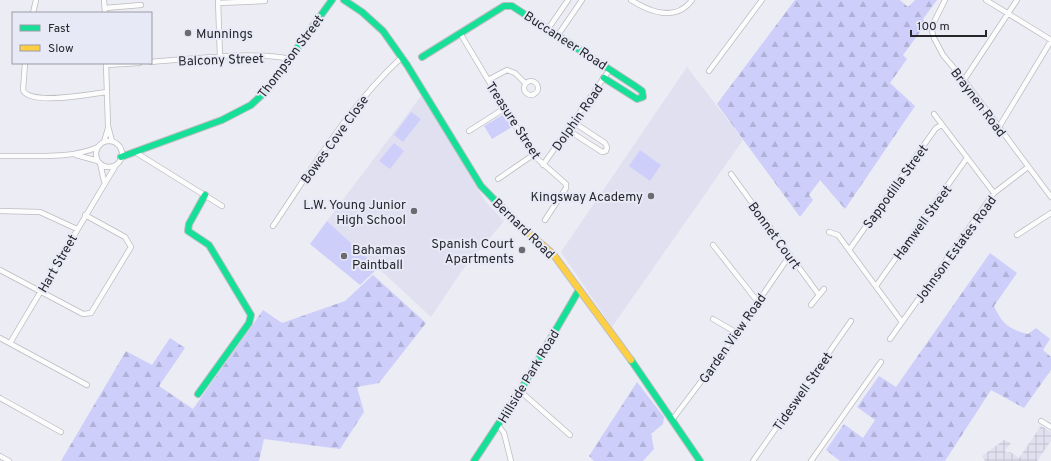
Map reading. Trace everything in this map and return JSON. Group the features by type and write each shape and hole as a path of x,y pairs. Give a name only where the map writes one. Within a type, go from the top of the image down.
{"street":[{"path":"33,12 36,0"},
{"path":"104,0 105,10 141,5"},
{"name":"Thompson Street","path":"121,157 222,120 244,110 266,91 332,0"},
{"name":"Bernard Road","path":"344,0 362,12 383,31 402,57 481,186 507,216 553,254 700,461"},
{"path":"548,29 568,0"},
{"path":"558,35 582,0"},
{"path":"631,0 652,10 668,13 680,10 691,1"},
{"path":"709,71 762,0"},
{"name":"Braynen Road","path":"945,0 934,22 932,31 943,55 964,80 1051,197"},
{"path":"986,0 1051,40 999,127"},
{"path":"964,80 1017,0"},
{"path":"220,57 218,1 265,1"},
{"name":"Buccaneer Road","path":"422,57 506,5 515,7 610,69 642,91 643,97 637,99 604,78"},
{"name":"Treasure Street","path":"460,33 533,155 565,182 566,186 544,220"},
{"name":"Balcony Street","path":"152,62 220,57 275,56 290,58"},
{"name":"Bowes Cove Close","path":"273,226 351,112 386,72 402,57"},
{"path":"24,64 22,87 24,93 30,97 42,98 107,92"},
{"path":"106,64 108,126 112,141 121,149 135,153 222,206"},
{"name":"Dolphin Road","path":"543,165 610,69"},
{"path":"488,80 507,70 515,73 525,83"},
{"path":"469,131 505,108"},
{"path":"934,114 994,193"},
{"path":"568,130 596,150 602,152 606,151 607,146 605,143 573,122"},
{"name":"Sappodilla Street","path":"849,250 936,128 942,125"},
{"path":"104,142 108,126"},
{"path":"0,156 70,154 89,151 98,147 104,142 112,141"},
{"path":"98,147 96,155 103,172 104,183"},
{"path":"70,154 99,162 107,166 116,165 121,157 121,149"},
{"path":"498,179 533,155"},
{"name":"Hamwell Street","path":"876,286 967,158"},
{"name":"Hart Street","path":"10,343 116,165"},
{"name":"Johnson Estates Road","path":"890,339 994,193 1028,167"},
{"name":"Bonnet Court","path":"731,174 819,295"},
{"path":"198,394 249,323 251,315 208,245 188,231 189,224 205,195"},
{"path":"0,211 40,212 77,229"},
{"path":"1017,235 1051,212"},
{"path":"0,270 84,314 89,314 94,309 128,253 130,244 125,238 85,215"},
{"path":"829,232 838,235 902,322"},
{"path":"713,246 758,302"},
{"name":"Garden View Road","path":"672,420 737,333 790,255"},
{"path":"811,306 824,289"},
{"name":"Hillside Park Road","path":"474,461 520,391 579,290"},
{"path":"714,319 737,333"},
{"name":"Tideswell Street","path":"752,461 851,321"},
{"path":"0,338 87,385"},
{"path":"811,461 881,362"},
{"path":"520,391 570,435"},
{"path":"0,398 61,432"},
{"path":"1041,421 1051,427"},
{"path":"498,425 506,439 511,461"},
{"path":"0,456 9,461"}],"shaded area":[{"name":"Kingsway Academy","path":"687,67 743,140 612,327 561,252"},
{"name":"L.W. Young Junior High School","path":"421,96 461,159 485,201 504,221 461,272 431,317 327,221"},
{"path":"1041,426 1051,432 1051,441 1037,461 985,461 982,456 1004,440 1011,443 1005,450 1006,453 1010,452 1019,458"}],"green space":[{"path":"795,0 900,0 908,7 915,0 937,0 923,19 926,24 903,55 907,59 890,83 915,106 845,209 820,180 809,195 813,200 800,217 717,104"},
{"path":"411,112 421,119 403,142 394,135"},
{"path":"504,114 512,127 492,139 484,126"},
{"path":"394,143 404,151 390,169 379,161"},
{"path":"640,150 661,165 650,181 629,166"},
{"name":"Bahamas Paintball","path":"327,221 378,268 360,285 310,244"},
{"path":"990,253 1017,273 994,306 1000,317 1011,328 1028,334 1036,328 1050,339 1043,350 1051,357 1051,370 1024,408 991,390 945,461 840,461 826,450 844,424 863,438 875,420 857,407 879,376 896,387"},
{"path":"373,275 426,323 379,383 357,387 364,412 340,449 264,439 259,461 61,461 126,351 152,365 170,338 185,348 159,386 193,409 263,310 282,323 345,301"},
{"path":"637,382 664,417 663,424 651,434 654,449 643,461 594,461 589,456"}],"traffic: fast":[{"path":"121,157 222,120 251,105 266,91 332,0"},
{"path":"344,0 362,12 383,31 407,65 481,186 517,223"},
{"path":"422,57 504,6 512,6 635,86 642,91 643,97 637,99 604,78"},
{"path":"198,394 249,323 251,315 209,245 188,231 189,224 205,195"},
{"path":"474,461 520,391 579,290"},
{"path":"631,360 700,461"}],"traffic: slow":[{"path":"517,223 553,254 631,360"}],"place":[{"name":"Munnings","path":"188,33"},
{"name":"Kingsway Academy","path":"651,196"},
{"name":"L.W. Young Junior High School","path":"414,211"},
{"name":"Spanish Court Apartments","path":"522,250"},
{"name":"Bahamas Paintball","path":"344,256"}]}
